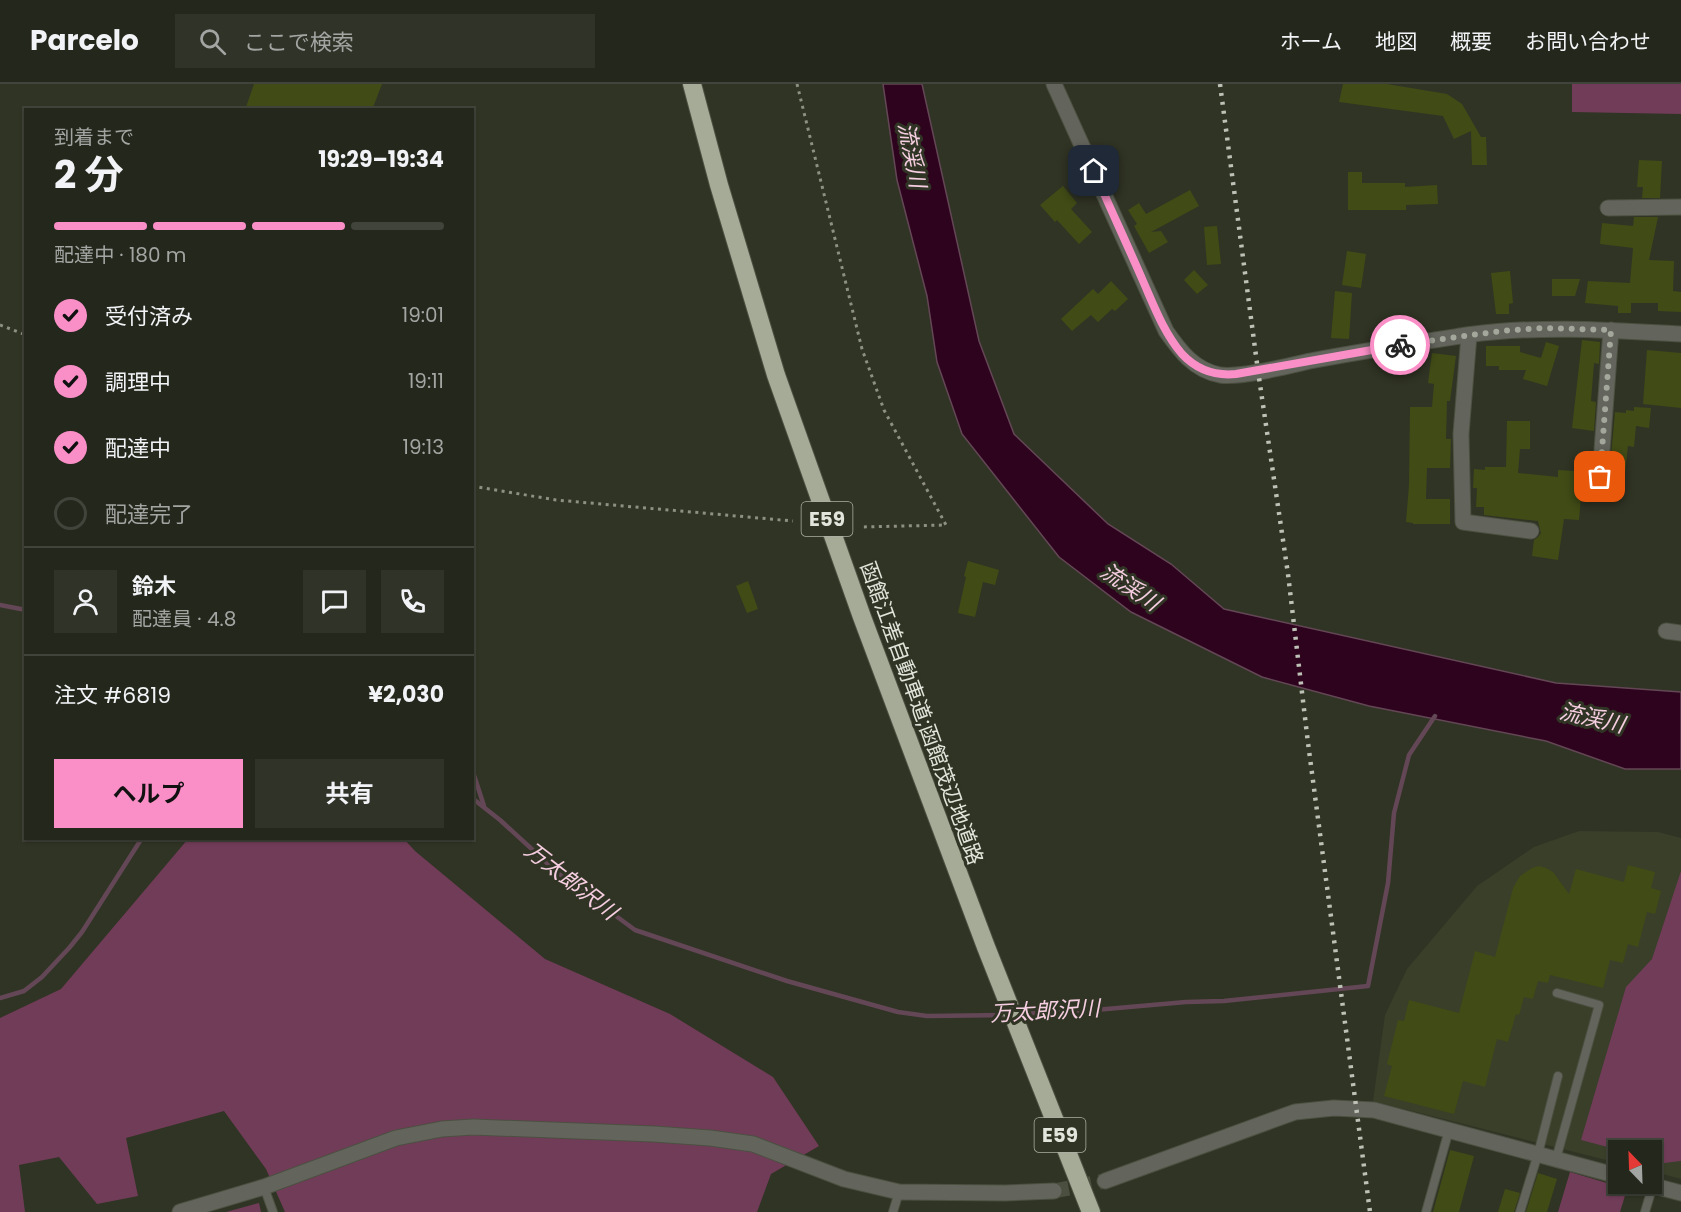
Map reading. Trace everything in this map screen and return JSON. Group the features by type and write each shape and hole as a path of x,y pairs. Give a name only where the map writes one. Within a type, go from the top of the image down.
{"highway":[{"name":"函館江差自動車道;函館茂辺地道路","path":"692,84 718,185 776,375 862,617 986,947 1091,1212"}],"street":[{"path":"1054,84 1166,330 1183,355 1209,372 1222,375 1236,374 1469,335 1543,328 1681,334"},
{"path":"1608,208 1681,207"},
{"path":"1600,477 1611,330"},
{"path":"1469,335 1461,434 1463,522 1531,531"},
{"path":"1105,1181 1295,1112 1334,1108 1374,1110 1608,1173"},
{"path":"180,1212 264,1187 396,1138 442,1129 473,1126 654,1134 753,1144 844,1179 899,1192 1054,1191"},
{"path":"1662,1187 1681,1193"}],"lane":[{"path":"1556,1159 1599,1005 1557,993"},
{"path":"1520,1212 1558,1076"},
{"path":"1426,1212 1449,1130"},
{"path":"264,1187 273,1212"},
{"path":"893,1212 899,1192"},
{"path":"1645,1212 1648,1194"}],"path":[{"path":"797,84 861,349 884,410 946,525 861,527"},
{"path":"0,326 24,333"},
{"path":"474,486 556,500 793,521"}],"shaded area":[{"path":"1572,84 1681,84 1681,114 1572,112"},
{"path":"1579,831 1658,832 1681,838 1681,1179 1662,1174 1662,1140 1608,1140 1608,1160 1373,1101 1385,1015 1407,969 1477,886 1534,847"},
{"path":"187,840 405,840 415,851 545,959 670,1014 773,1077 819,1146 771,1174 757,1212 285,1212 266,1169 224,1111 126,1138 138,1196 97,1204 59,1157 19,1165 25,1212 0,1212 0,1018 61,989"},
{"path":"1681,871 1681,1161 1664,1163 1662,1162 1662,1140 1608,1140 1608,1147 1581,1140 1626,987 1652,959"},
{"path":"1570,1172 1608,1183 1608,1194 1625,1194 1620,1212 1558,1212"},
{"path":"259,1203 261,1212 226,1212"}],"water":[{"name":"流渓川","path":"883,84 922,84 979,341 1014,434 1108,524 1171,564 1224,609 1556,683 1681,692 1681,769 1625,769 1546,741 1369,706 1262,677 1131,612 1059,557 962,434 937,362 927,296 897,180"}],"building":[{"path":"254,84 382,84 373,108 246,108"},
{"path":"1343,84 1387,84 1447,94 1462,104 1481,137 1486,137 1487,165 1472,165 1471,131 1454,139 1443,116 1339,102"},
{"path":"1639,160 1662,161 1660,198 1642,198 1643,187 1637,187"},
{"path":"1348,172 1362,172 1362,183 1405,183 1405,187 1437,185 1438,204 1406,205 1406,210 1348,210"},
{"path":"1063,186 1077,203 1071,209 1092,232 1079,244 1040,205"},
{"path":"1190,190 1199,206 1151,232 1161,231 1168,242 1149,253 1134,226 1137,224 1128,210 1139,203 1146,214"},
{"path":"1634,217 1658,217 1649,260 1674,261 1673,291 1681,292 1681,312 1658,311 1658,303 1631,303 1631,313 1618,313 1618,306 1585,303 1588,281 1630,283 1633,248 1600,244 1602,223 1633,226"},
{"path":"1217,226 1221,264 1207,265 1204,227"},
{"path":"1347,251 1366,254 1361,288 1342,285"},
{"path":"1194,270 1208,285 1197,294 1184,280"},
{"path":"1510,271 1513,303 1509,304 1509,314 1496,314 1491,273"},
{"path":"1552,279 1580,279 1575,296 1552,296"},
{"path":"1111,281 1128,299 1098,322 1091,315 1072,331 1061,319 1093,289 1098,294"},
{"path":"1335,291 1352,293 1349,339 1331,338"},
{"path":"1582,340 1600,342 1599,364 1594,363 1591,401 1596,402 1594,431 1572,428"},
{"path":"1546,342 1559,346 1547,386 1523,379 1526,370 1499,370 1499,366 1486,366 1486,346 1520,346 1520,352 1541,358"},
{"path":"1647,350 1681,353 1681,408 1643,404"},
{"path":"1432,353 1456,356 1450,401 1447,401 1446,439 1451,439 1450,468 1427,468 1426,499 1450,499 1450,524 1413,524 1406,522 1410,407 1432,407 1434,384 1428,383"},
{"path":"1634,407 1651,408 1649,428 1636,426 1634,447 1628,446 1624,482 1609,480 1615,412 1634,411"},
{"path":"1507,421 1530,421 1530,449 1520,449 1518,473 1558,477 1558,470 1591,472 1589,497 1581,497 1579,520 1564,519 1558,560 1532,556 1534,540 1541,533 1538,521 1484,515 1484,507 1476,507 1477,488 1473,488 1474,469 1506,467"},
{"path":"968,561 999,570 995,585 983,582 975,617 958,613"},
{"path":"748,581 758,609 747,613 736,586"},
{"path":"1628,865 1655,872 1651,888 1661,891 1655,914 1647,912 1638,947 1628,944 1623,963 1610,960 1603,988 1550,975 1548,983 1538,981 1533,999 1524,997 1519,1015 1516,1014 1508,1042 1497,1039 1485,1087 1463,1081 1454,1114 1384,1096 1392,1066 1387,1064 1398,1020 1404,1021 1409,1000 1459,1013 1475,951 1495,957 1513,888 1520,876 1532,868 1539,866 1546,868 1553,872 1569,894 1576,869 1624,882"},
{"path":"1450,1150 1474,1156 1459,1212 1433,1212"},
{"path":"1538,1173 1557,1179 1547,1212 1526,1212"},
{"path":"1505,1189 1520,1193 1514,1212 1498,1212"}],"waterway":[{"path":"0,605 24,610"},
{"name":"万太郎沢川","path":"1018,1014 1224,1001 1368,986 1388,883 1394,813 1409,755 1435,716"},
{"path":"474,775 484,806"},
{"name":"万太郎沢川","path":"474,800 559,874 635,930 787,981 898,1012 927,1016 1009,1015"},
{"name":"万太郎沢川","path":"0,998 24,991 42,977 70,947 141,840"}],"tunnel":[{"path":"1054,1191 1105,1181"}],"railway":[{"path":"1220,84 1258,371 1288,574 1370,1212"}],"way so far":[{"path":"1400,345 1501,331 1543,328 1611,330 1600,477"}],"route":[{"path":"1094,171 1166,330 1183,355 1209,372 1222,375 1258,371 1400,345"}]}
